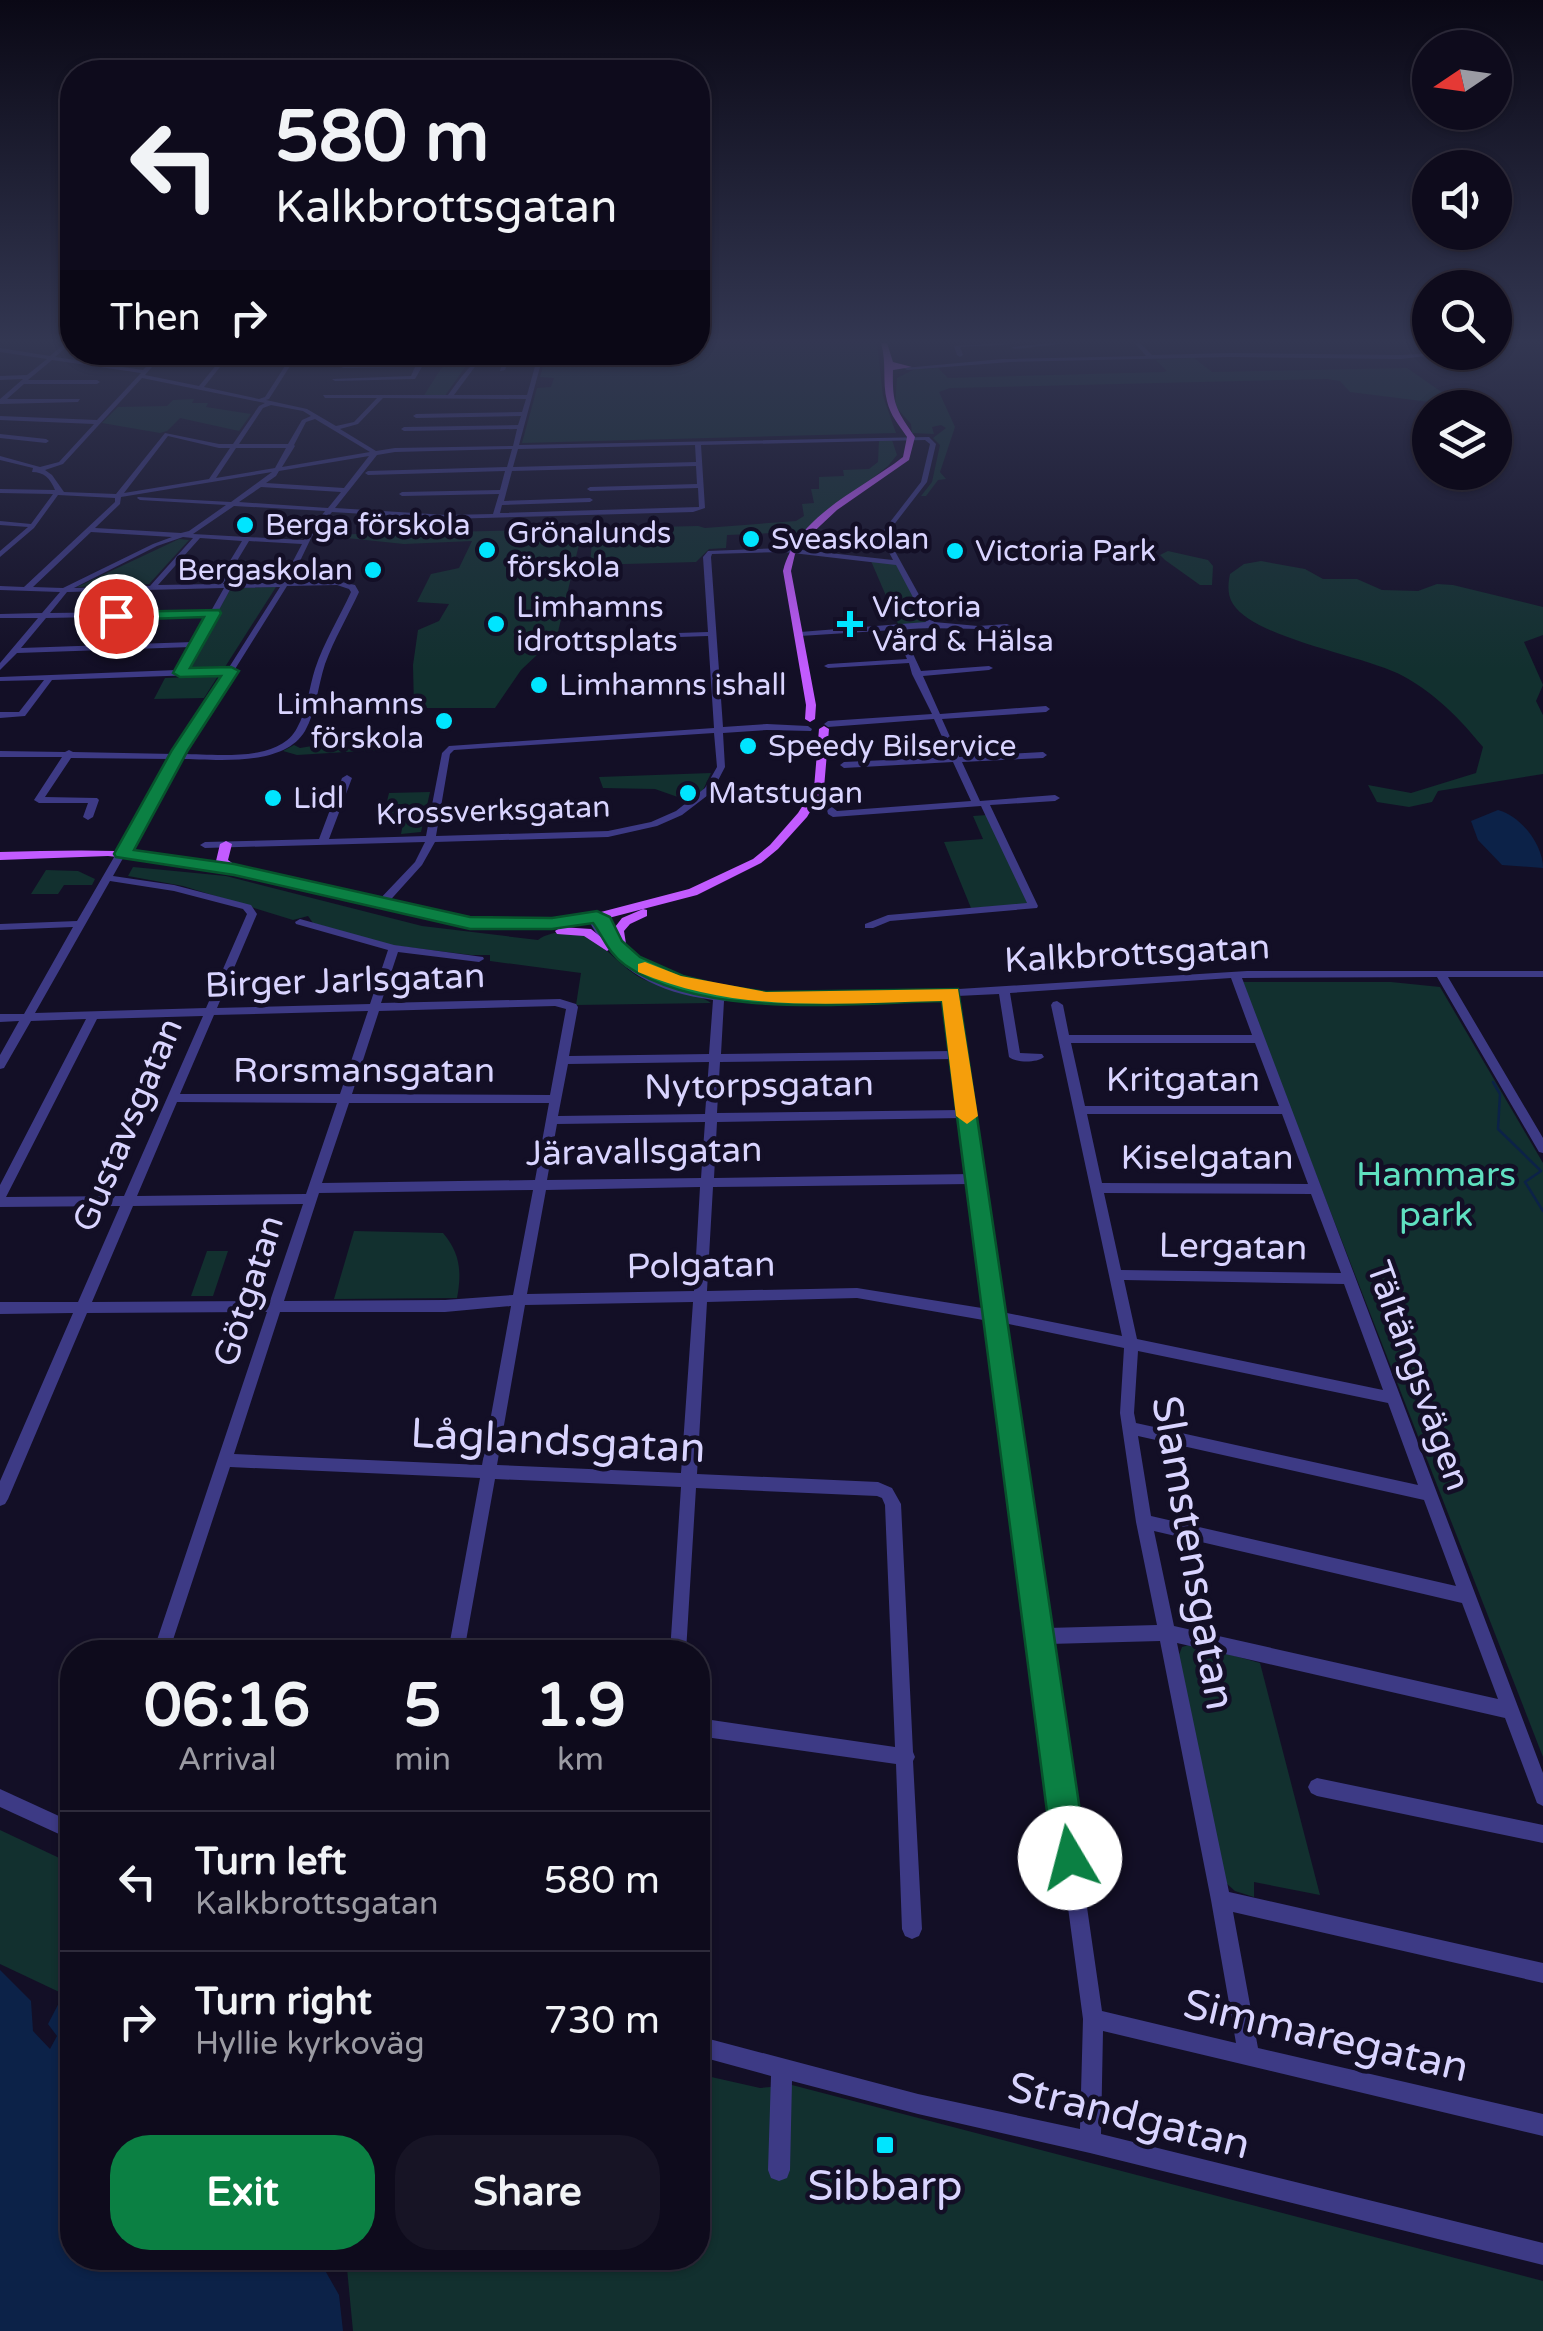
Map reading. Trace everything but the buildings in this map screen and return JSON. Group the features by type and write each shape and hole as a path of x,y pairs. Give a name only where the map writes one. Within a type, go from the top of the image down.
{"main road":[{"path":"803,816 816,781 814,737 808,724 811,704 790,581 794,550 820,522 906,458 906,452"},
{"path":"537,932 644,912 708,891 757,861 803,816 822,778 825,724 798,629"},
{"path":"808,724 825,724"},
{"path":"226,844 222,860 234,869"},
{"path":"0,856 121,856 234,869 470,923 598,921 694,892 757,861"},
{"path":"121,856 218,872 440,925 537,932 578,930 592,934 607,946"},
{"path":"632,961 620,944 618,931 626,921 644,912"}],"street":[{"path":"0,460 37,470 61,463 71,452"},
{"path":"26,589 118,503 118,496 153,452"},
{"path":"210,482 230,452"},
{"path":"0,668 65,590 191,532 278,472 289,452"},
{"path":"0,491 118,496 381,452"},
{"path":"496,516 513,452"},
{"path":"589,513 593,452"},
{"path":"140,498 386,514 496,516 699,509 698,452"},
{"path":"931,452 924,482 883,535 931,624"},
{"path":"0,1066 177,756 285,584 305,542 376,453"},
{"path":"368,473 699,464"},
{"path":"37,470 53,493"},
{"path":"386,514 420,472"},
{"path":"260,485 344,490"},
{"path":"590,489 701,486"},
{"path":"402,494 502,492"},
{"path":"1,552 53,493"},
{"path":"1,552 32,528 53,493"},
{"path":"499,503 590,500"},
{"path":"0,523 28,524"},
{"path":"88,530 305,542"},
{"path":"153,587 197,538"},
{"path":"180,673 214,613 246,540"},
{"path":"794,550 898,563"},
{"name":"Krossverksgatan","path":"205,845 608,834 665,820 694,803 714,783 722,761 710,552 794,550"},
{"path":"0,588 342,583 355,592 319,669 304,731 284,747 245,757 0,754"},
{"path":"0,616 214,613"},
{"path":"798,629 931,624 1008,626"},
{"path":"869,926 888,918 1033,906 956,760 896,628"},
{"path":"620,637 712,634"},
{"path":"15,651 196,644"},
{"path":"828,666 910,661"},
{"path":"916,674 989,668"},
{"path":"0,678 231,671"},
{"path":"0,715 25,712 50,677"},
{"path":"825,724 1046,709"},
{"path":"380,904 419,862 430,840 446,752 452,748 808,724"},
{"path":"69,753 39,800 94,800 88,816"},
{"path":"844,766 1042,754"},
{"path":"323,842 348,778"},
{"path":"832,810 832,814 1055,798"},
{"name":"Gustavsgatan","path":"0,1499 252,910 174,888 108,878"},
{"path":"598,921 613,944 632,961"},
{"name":"Kalkbrottsgatan","path":"598,921 607,946 626,964 657,982 766,998 951,994 1236,976 1543,976"},
{"path":"300,922 394,948 479,959"},
{"path":"0,927 80,924"},
{"name":"Götgatan","path":"165,1640 394,948"},
{"name":"Kalkbrottsgatan","path":"632,961 676,981 719,994"},
{"name":"Tältängsvägen","path":"1236,976 1543,1796"},
{"path":"1443,976 1543,1150"},
{"path":"1004,990 1016,1056 1038,1056"},
{"path":"679,1640 719,994"},
{"path":"951,994 1093,2019 1090,2142"},
{"name":"Birger Jarlsgatan","path":"0,1018 556,1002 572,1007 562,1060"},
{"name":"Slamstensgatan","path":"1056,1005 1131,1345 1126,1392 1144,1522 1221,1900 1248,2056"},
{"path":"0,1200 93,1016"},
{"path":"1065,1039 1260,1040"},
{"path":"458,1640 562,1060 958,1054"},
{"name":"Rorsmansgatan","path":"172,1098 555,1099"},
{"name":"Kritgatan","path":"1080,1110 1286,1110"},
{"name":"Nytorpsgatan","path":"552,1120 966,1114"},
{"name":"Järavallsgatan","path":"0,1200 129,1200 540,1184 976,1179"},
{"name":"Kiselgatan","path":"1097,1188 1316,1189"},
{"name":"Lergatan","path":"1116,1275 1350,1279"},
{"name":"Polgatan","path":"0,1308 445,1306 519,1300 858,1292 995,1316 1394,1398"},
{"path":"1129,1428 1430,1494"},
{"name":"Låglandsgatan","path":"225,1460 887,1492 893,1504 906,1756"},
{"path":"1144,1522 1469,1597"},
{"path":"1039,1636 1168,1633 1511,1711"},
{"path":"710,1729 906,1756 912,1930"},
{"path":"1317,1787 1543,1834"},
{"path":"0,1798 60,1825"},
{"path":"1221,1900 1543,1973"},
{"name":"Simmaregatan","path":"1093,2019 1543,2125"},
{"name":"Strandgatan","path":"710,2049 1543,2254"},
{"path":"779,2170 782,2070"}],"green space":[{"name":"Limhamns idrottsplats","path":"878,452 896,452 888,466 789,544 775,544 773,533 727,535 726,548 709,549 696,562 590,565 593,530 581,536 557,636 521,670 495,708 414,708 413,665 418,630 439,621 449,604 417,602 431,574 459,568 472,541 404,544 318,535 698,526 705,528 796,521 804,516 802,504 814,503 811,489 819,489 819,477 844,476 843,470 869,469 878,462"},
{"path":"939,452 947,452 940,472 946,479 938,480 926,496 921,496 932,482"},
{"path":"179,539 189,540 149,584 77,587"},
{"path":"1168,551 1208,560 1213,566 1212,585 1200,585 1165,560 1160,555"},
{"path":"871,561 896,564 928,623 899,626"},
{"path":"1261,561 1305,569 1323,579 1357,579 1382,590 1418,591 1437,584 1453,585 1543,607 1543,635 1524,642 1543,685 1536,701 1543,715 1543,774 1438,791 1432,802 1409,807 1377,802 1368,785 1411,793 1476,773 1483,747 1447,708 1403,676 1287,637 1245,616 1230,597 1230,574 1244,564"},
{"path":"276,587 225,667 185,669 231,588"},
{"path":"218,676 204,698 154,699 165,678"},
{"path":"415,729 411,748 297,755 283,751 294,745 300,748"},
{"path":"711,773 703,790 689,801 655,789 603,788 599,777"},
{"path":"430,792 421,832 401,834 405,814 384,814 389,793"},
{"path":"987,815 1028,904 971,908 944,842 983,839 973,816"},
{"path":"133,867 226,876 422,926 538,940 553,933 578,932 645,980 711,1003 576,1005 581,973 490,961 490,955 390,945 313,923 308,916 293,920 183,886 128,876"},
{"path":"46,870 78,871 95,879 92,885 64,885 58,894 31,894"},
{"name":"Hammars park","path":"1241,982 1391,982 1440,987 1543,1163 1543,1757"},
{"path":"354,1231 443,1233 458,1263 457,1298 334,1299"},
{"path":"207,1251 228,1251 213,1296 191,1296"},
{"path":"1192,1644 1260,1663 1320,1895 1254,1882 1254,1897 1235,1891 1225,1882 1179,1655 1182,1647"},
{"path":"0,1830 60,1858 60,1992 0,1964"},
{"path":"710,2077 760,2088 792,2085 1543,2281 1543,2331 353,2331 347,2270 710,2270"}],"water":[{"path":"1498,810 1515,818 1529,833 1543,868 1502,865 1478,840 1471,821"},
{"path":"0,1970 31,2001 33,2031 50,2049 57,2036 48,2024 60,2001 60,2270 325,2270 339,2295 343,2331 0,2331"}],"waterway":[{"path":"1493,1082 1500,1094 1498,1129 1541,1171 1525,1182 1543,1211"}],"slow traffic":[{"path":"645,968 720,992 766,998 951,994 967,1116"}],"place":[{"name":"Berga förskola","path":"245,525"},
{"name":"Sveaskolan","path":"751,539"},
{"name":"Grönalunds förskola","path":"487,550"},
{"name":"Victoria Park","path":"955,551"},
{"name":"Bergaskolan","path":"373,570"},
{"name":"Limhamns idrottsplats","path":"496,624"},
{"name":"Victoria Vård & Hälsa","path":"850,624"},
{"name":"Limhamns ishall","path":"539,685"},
{"name":"Limhamns förskola","path":"444,721"},
{"name":"Speedy Bilservice","path":"748,746"},
{"name":"Matstugan","path":"688,793"},
{"name":"Lidl","path":"273,798"},
{"name":"Sibbarp","path":"885,2145"}],"route":[{"path":"116,616 214,613 180,673 231,671 180,750 123,854 234,869 470,923 552,923 597,917 604,922 613,944 633,962 676,981 720,992 766,998 951,994 1070,1858"}]}
